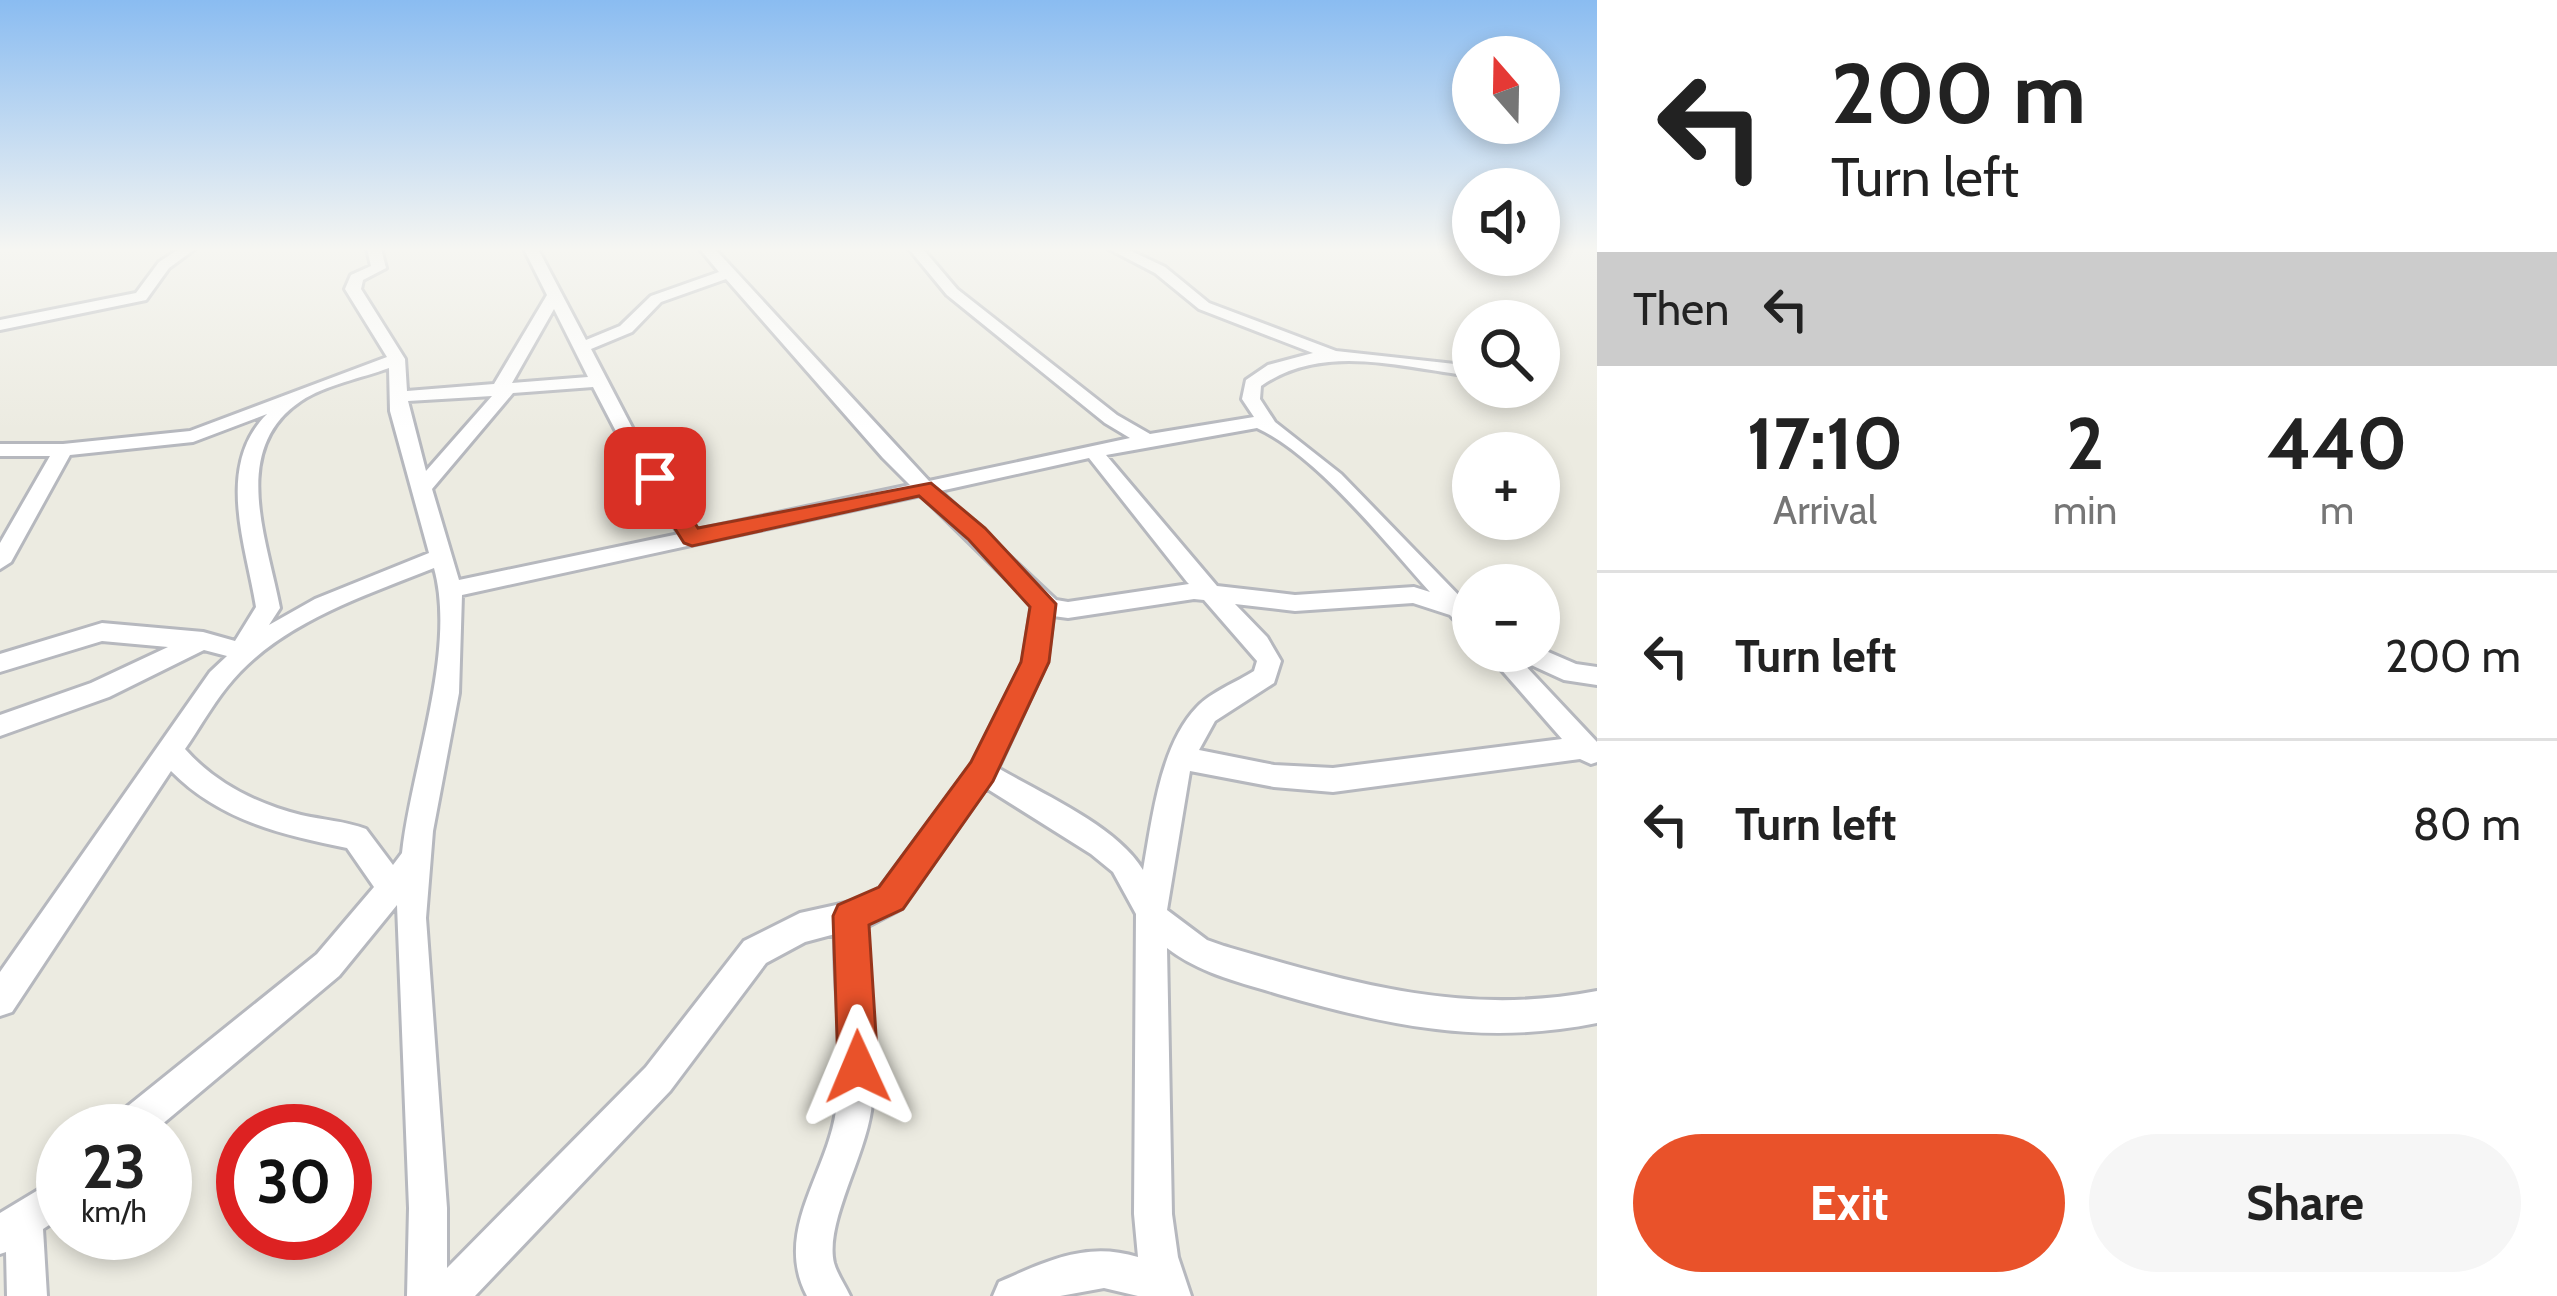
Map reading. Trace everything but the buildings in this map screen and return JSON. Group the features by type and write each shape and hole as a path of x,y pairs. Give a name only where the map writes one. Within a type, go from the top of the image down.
{"street":[{"path":"0,325 78,309"},
{"path":"367,309 397,359 397,397 451,590 446,693 416,860 411,918 428,1208 427,1296"},
{"path":"422,488 502,392 547,309"},
{"path":"561,309 598,382 692,538"},
{"path":"580,348 632,326 646,309"},
{"path":"759,309 923,488 976,533 1043,604 1068,610 1166,594 1210,593 1295,602 1414,595 1452,612"},
{"path":"974,309 1111,419 1147,440"},
{"path":"1213,309 1337,356 1452,369"},
{"path":"1337,356 1272,368 1252,384 1251,399 1267,422 1311,457 1452,602"},
{"path":"193,436 397,359"},
{"path":"397,397 598,382"},
{"path":"0,1000 265,617 267,596 248,476 262,430 298,395"},
{"path":"451,590 1147,440 1267,422"},
{"path":"0,450 63,450 262,430"},
{"path":"0,562 63,450"},
{"path":"1094,452 1210,593 1259,643 1269,668 1206,714 1180,758 1164,824 1151,915 1153,1214 1168,1292"},
{"path":"600,560 681,516"},
{"path":"0,663 102,632 203,641 241,651 319,604 443,556"},
{"path":"267,596 319,604"},
{"path":"447,1296 658,1079 755,952 800,928 851,916 891,898 982,772 1035,662 1043,604"},
{"path":"0,726 100,690 203,641"},
{"path":"1560,668 1597,676"},
{"path":"1516,672 1591,753"},
{"path":"170,750 191,778 215,794 302,828 356,838 393,890"},
{"path":"1180,758 1274,776 1334,780 1591,753"},
{"path":"982,772 1123,863 1151,915 1173,936 1210,957 1400,1008 1462,1018 1530,1019 1597,1007"},
{"path":"159,1104 328,965 416,860"},
{"path":"830,1296 820,1285 813,1257 814,1233 848,1143 858,1094 851,916"},
{"path":"12,1228 26,1296"},
{"path":"1013,1296 1094,1265 1120,1267 1168,1292"}],"route":[{"path":"655,478 692,538 923,488 976,533 1043,604 1035,662 982,772 891,898 851,916 858,1067"}]}
